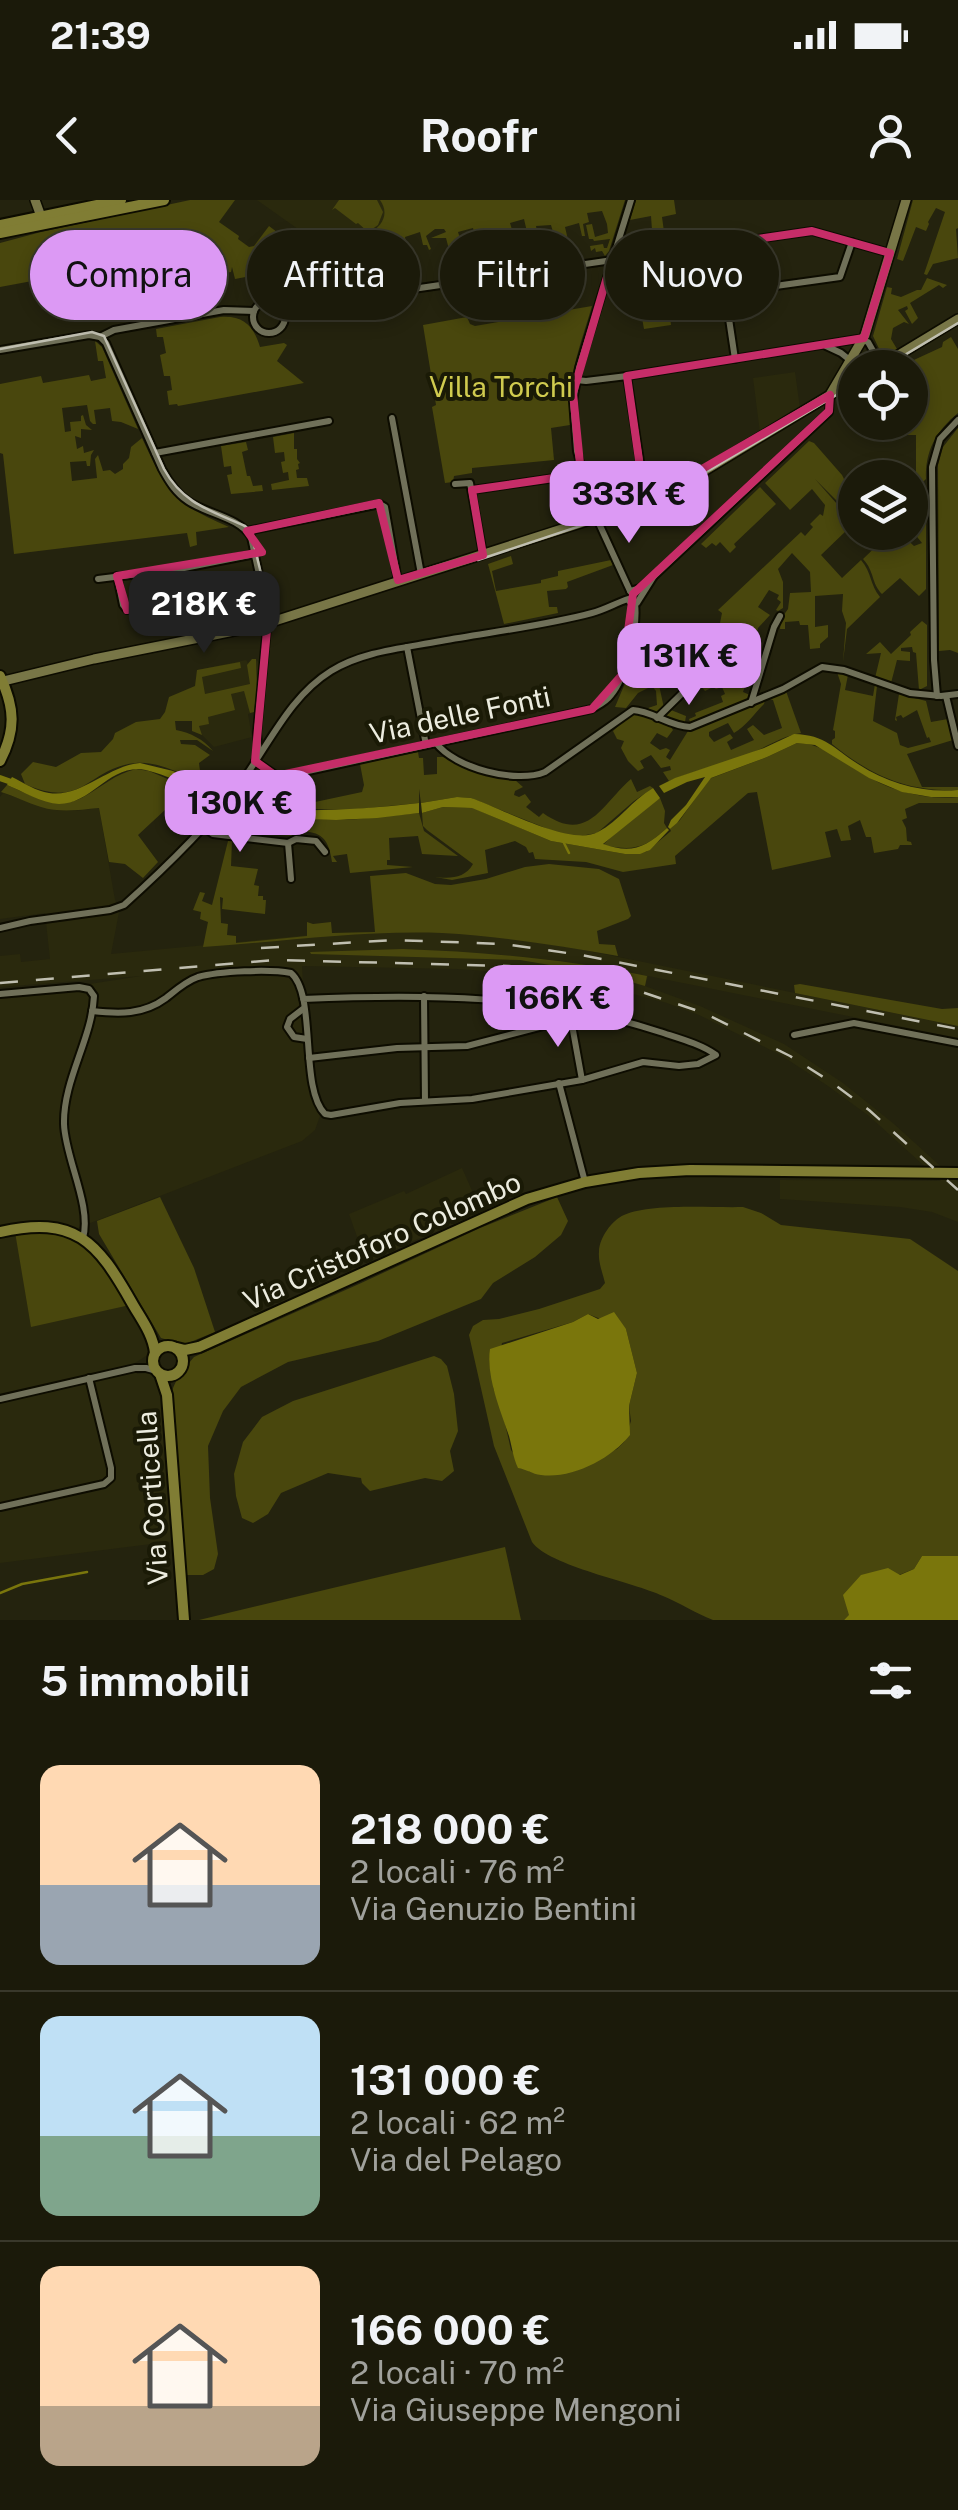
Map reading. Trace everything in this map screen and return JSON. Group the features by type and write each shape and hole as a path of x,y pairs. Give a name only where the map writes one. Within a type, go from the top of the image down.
{"main road":[{"path":"0,233 121,200"},
{"path":"0,225 164,200"},
{"path":"1,682 10,708 12,733 1,760"},
{"name":"Via Cristoforo Colombo","path":"184,1363 199,1347 527,1199 585,1182 639,1172 690,1170 958,1174"},
{"path":"0,1232 28,1226 49,1227 83,1238 98,1251 149,1332 182,1354 184,1363 170,1384 168,1395"},
{"path":"149,1332 154,1366 166,1376 177,1374"},
{"path":"154,1355 159,1348 173,1347"},
{"name":"Via Cristoforo Colombo","path":"173,1347 199,1347"},
{"name":"Via Corticella","path":"158,1372 168,1395 184,1620"}],"street":[{"path":"36,200 42,221"},
{"path":"622,230 631,200"},
{"path":"857,350 906,200"},
{"path":"779,236 812,231 890,253"},
{"path":"779,286 838,278 852,241"},
{"path":"420,288 605,261"},
{"path":"605,283 573,396 576,451 595,518 634,596"},
{"path":"273,301 283,308 284,324 277,332 263,332 253,321 254,311 262,302 273,301"},
{"path":"0,350 88,334 100,336 224,310 247,311"},
{"path":"730,320 736,360"},
{"path":"906,350 958,320"},
{"path":"100,336 168,479 181,495 248,531 382,504 398,581"},
{"path":"576,380 586,382 863,339 872,350"},
{"path":"825,346 838,352"},
{"path":"627,376 646,501"},
{"path":"0,928 120,907 214,816 292,707 327,673 355,659 588,614 634,596 828,412 830,396 838,383"},
{"path":"1,682 268,622 646,501 679,486 838,391"},
{"path":"392,418 420,574"},
{"path":"958,420 940,440 932,468 933,641 941,696 958,746"},
{"path":"155,453 330,421"},
{"path":"472,490 582,474"},
{"path":"455,484 468,482 472,490 484,555"},
{"path":"248,531 268,622 257,758 278,777"},
{"path":"98,579 255,554"},
{"path":"118,576 127,610 261,582"},
{"name":"Via delle Fonti","path":"242,781 251,783 602,704 613,694 622,675 633,633 634,596"},
{"path":"751,702 780,616"},
{"path":"408,647 426,745"},
{"path":"657,718 711,665"},
{"path":"436,743 444,752 480,769 532,776 548,770 630,712 640,710 687,728 788,687 822,667 844,670 905,692 958,694"},
{"path":"756,688 764,697"},
{"path":"204,827 214,834 316,841 325,852"},
{"path":"288,842 291,878"},
{"path":"92,1010 146,1010 194,978 287,972 298,979 303,1003 307,1039 309,1058 318,1106 325,1114 472,1099 582,1080 644,1062 679,1066 698,1064 716,1055 636,1024 568,1009 508,1000 424,996 303,1003 287,1026 294,1037 307,1039"},
{"path":"0,994 83,987 94,996 64,1124 86,1223 83,1238"},
{"path":"424,996 425,1101"},
{"path":"568,1009 582,1080"},
{"path":"309,1058 467,1046 570,1018"},
{"path":"794,1035 854,1023 958,1043"},
{"path":"559,1083 585,1182"},
{"path":"135,1368 154,1355"},
{"path":"0,1399 135,1368 158,1372"},
{"path":"0,1507 104,1484 111,1478 90,1378"}],"highlighted area":[{"path":"812,231 890,253 864,338 627,376 645,502 830,395 829,411 633,594 622,675 592,709 276,776 255,761 268,619 261,582 127,610 117,576 262,552 247,531 379,503 398,580 483,555 472,490 581,474 573,393 612,260"}],"shaded area":[{"path":"257,200 403,200 401,230 299,230"},
{"path":"795,372 800,408 760,433 753,378"},
{"path":"252,659 259,663 254,712 248,714 252,737 214,747 198,726 209,723 197,670 246,660 248,663"},
{"path":"794,734 822,740 894,782 932,790 958,790 958,797 902,792 869,778 815,745 797,743 711,778 677,823 668,827 705,777 664,793 659,786"},
{"path":"140,763 173,771 224,796 219,801 167,777 138,769 117,774 80,799 59,804 7,785 12,777 39,790 61,793"},
{"path":"653,788 660,798 603,844 622,849 637,847 669,830 650,850 640,854 551,841 472,808 443,807 422,813 421,803 471,798 554,830 586,835 606,827"},
{"path":"3,793 55,810 99,808 115,900 120,907 111,954 331,933 437,931 574,948 958,1026 958,1038 648,976 645,986 784,1044 843,1083 958,1182 958,1222 932,1212 900,1207 780,1199 780,1180 941,1181 869,1116 828,1086 779,1054 699,1015 599,985 535,974 302,966 308,1073 320,1116 315,1130 302,1141 62,1234 130,1305 150,1348 135,1363 137,1374 157,1377 164,1396 175,1541 0,1563 0,998 141,976 0,987 0,956 20,954 21,962 50,959 45,913 0,919"},
{"path":"231,801 241,807 308,810 419,803 419,813 336,820 256,817 239,814 226,806"},
{"path":"462,1168 481,1211 366,1262 349,1214"},
{"path":"614,1312 626,1329 637,1373 629,1406 630,1435 602,1459 565,1474 541,1475 518,1468 492,1382 490,1349 588,1314 598,1319"},
{"path":"922,1556 958,1556 958,1620 844,1620 849,1615 843,1595 861,1575 888,1568 900,1575 914,1569"}],"green space":[{"path":"190,200 235,200 219,222 247,246 247,277 235,279 232,267 227,273 227,230 50,230"},
{"path":"339,200 377,200 383,212 378,225 366,230 335,208 332,210"},
{"path":"380,200 625,200 616,230 608,230 602,211 587,213 589,222 583,224 584,230 579,223 566,230 552,230 551,225 527,230 524,219 510,223 512,230 435,229 426,236 429,250 423,245 420,230 374,230 383,219"},
{"path":"636,200 674,200 676,214 662,217 664,230 652,230 651,216 630,220"},
{"path":"913,200 958,200 958,258 933,264 927,275 924,274 945,212 936,208 926,231 916,227 903,261 897,259"},
{"path":"592,224 595,237 605,234 605,240 589,239 586,225"},
{"path":"30,235 30,281 0,287 0,243"},
{"path":"603,244 605,256 595,248 591,251 590,246"},
{"path":"927,278 947,285 939,285 910,303 918,318 912,324 905,311 907,306 898,310 909,324 904,322 893,328 891,339 897,349 880,350 873,336 887,287 892,288 891,294 901,297 921,290"},
{"name":"Villa Torchi","path":"592,306 572,378 570,425 551,428 554,460 472,468 472,473 454,476 453,482 445,483 423,325 450,320 468,320 475,326 510,320 585,320 585,307"},
{"path":"235,318 246,323 260,347 287,345 277,361 304,383 169,405 170,376 164,376 160,355 166,353 163,337 157,337 156,329"},
{"path":"642,320 670,320 671,325 644,329"},
{"path":"951,337 958,349 958,413 938,434 927,460 916,460 916,440 928,440 928,353 942,347"},
{"path":"95,341 102,347 138,429 112,421 110,408 94,410 93,424 87,405 62,408 65,432 71,431 70,422 81,421 83,415 92,430 81,429 81,438 75,436 77,449 83,446 84,453 94,450 90,466 86,461 70,462 72,481 97,478 98,455 103,471 115,474 123,469 131,447 142,438 173,494 194,510 229,527 196,532 197,545 190,547 187,533 14,554 0,453 0,384 41,376 43,383 89,375 91,381 106,378"},
{"path":"958,428 958,653 939,651 938,465 943,447"},
{"path":"294,433 294,449 300,463 297,478 307,478 309,486 272,490 271,484 289,480 281,462 285,461 284,452 275,453 273,437"},
{"path":"809,441 814,443 838,470 838,502 815,479 838,509 838,539 821,555 842,578 861,560 880,597 847,629 843,662 843,594 815,596 815,627 828,625 828,637 820,648 810,649 808,625 785,622 785,629 780,629 790,593 811,592 810,572 792,553 778,569 783,582 783,608 776,610 781,602 777,599 779,595 769,590 758,607 770,615 756,636 748,634 740,650 754,658 756,652 761,653 755,677 749,674 743,692 750,695 748,700 690,723 683,724 665,717 671,710 690,722 695,713 723,702 722,687 705,691 701,686 707,680 716,688 726,677 731,681 738,673 724,660 717,668 714,665 728,645 700,639 711,632 714,623 720,623 722,613 718,610 801,532 805,536 820,514 823,516 825,505 812,489 790,510 765,483"},
{"path":"246,442 248,450 242,452 247,476 253,486 262,485 263,491 231,494 227,475 232,474 231,466 224,467 221,446"},
{"path":"760,487 776,504 734,544 736,547 730,553 720,542 706,548 701,544"},
{"path":"872,550 926,550 926,589 919,596 900,578 882,594 863,559"},
{"path":"511,556 513,564 492,571 496,591 541,583 558,576 558,571 611,560 613,565 567,582 566,589 547,591 549,607 557,607 558,613 504,624 488,564"},
{"path":"922,621 927,625 927,686 919,690 912,647 901,648 910,652 910,661 897,660 891,683 875,678 881,653 866,654 880,642 891,654"},
{"path":"637,635 648,637 646,663 652,665 654,676 665,666 674,666 680,658 691,656 684,663 691,671 675,673 682,684 679,688 668,677 659,685 664,708 655,713 648,708 657,705 652,686 638,693 626,708 615,707"},
{"path":"256,659 254,712 250,713 244,691 231,694 235,710 208,717 209,724 199,726 202,735 192,731 192,721 175,721 176,730 196,737 213,751 197,740 180,740 181,744 195,745 210,755 199,763 201,774 213,788 228,780 232,786 224,796 170,769 148,763 120,766 61,793 25,784 21,774 33,762 56,767 81,753 101,752 115,733 136,722 160,719 169,697 195,686 197,670 240,662 241,668 202,677 205,694 250,684 247,665"},
{"path":"837,672 848,675 845,690 873,696 877,686 873,721 897,733 900,745 908,748 931,742 917,710 895,720 899,694 926,701 931,722 948,719 953,740 907,754 922,787 958,790 923,788 891,780 832,744 841,684"},
{"path":"786,691 801,733 669,781 663,772 671,770 670,766 661,768 651,755 640,761 644,768 638,771 621,748 624,741 617,739 613,731 636,713 671,727 667,738 657,733 650,743 660,750 670,750 666,757 670,760 688,731 765,700 734,733 728,723 709,732 714,742 730,734 733,738 727,742 731,750 754,740 747,729 753,725 764,735 782,728 773,700 769,699"},
{"path":"797,743 823,749 895,789 932,797 958,797 958,803 919,803 905,809 907,818 902,820 907,841 912,845 874,853 871,837 866,837 860,820 848,826 851,840 841,841 837,829 825,832 831,857 772,870 757,792 748,793 675,856 676,864 623,872 586,862 535,859 533,852 515,841 485,850 488,873 452,880 430,876 460,876 473,864 423,826 422,813 443,807 473,808 551,841 625,854 646,852 671,831 709,779"},
{"path":"418,752 419,758 423,758 424,775 437,774 437,757 443,757 484,774 515,780 523,787 514,795 525,794 531,802 526,807 539,817 543,813 572,825 593,817 631,779 637,792 653,788 597,833 575,837 471,798 421,803 419,789 419,803 348,810 249,807 237,805 231,801 242,789 246,806 306,796 309,802 315,802 362,792 360,764"},
{"path":"136,769 219,801 210,813 195,806 180,820 166,809 138,835 158,862 143,878 125,864 109,862 99,808 48,809 1,792 7,785 45,800 75,801"},
{"path":"660,798 667,828 659,835 638,847 603,845 618,830"},
{"path":"226,806 239,814 256,817 347,820 419,813 424,831 458,856 422,854 418,836 389,838 387,865 413,867 350,873 347,854 333,856 337,862 332,862 321,836 293,830 293,836 241,832 246,822 218,816"},
{"path":"228,841 232,841 231,866 258,869 254,885 259,886 258,896 266,900 265,914 222,909 220,897 221,923 228,924 227,935 236,936 236,943 307,936 307,922 331,922 332,933 375,932 370,876 406,873 435,884 451,885 549,864 599,869 619,879 631,916 597,931 599,944 615,945 618,956 442,933 352,935 203,947 208,922 200,919 201,912 193,910 200,892 205,893 202,901 212,905"},
{"path":"403,949 526,957 647,976 645,986 603,974 520,960 310,952"},
{"path":"794,985 942,1009 958,1008 958,1026 795,993"},
{"path":"160,1197 194,1268 215,1332 188,1343 161,1338 99,1234 97,1221"},
{"path":"557,1197 568,1221 561,1235 493,1283 481,1299 378,1341 288,1362 241,1387 223,1411 208,1446 218,1554 214,1569 203,1575 183,1575 171,1397 176,1381 194,1357"},
{"path":"666,1207 743,1207 781,1225 910,1239 958,1271 958,1556 922,1556 914,1569 899,1575 844,1620 713,1620 649,1591 555,1559 532,1542 494,1446 469,1335 473,1326 600,1289 605,1283 599,1260 601,1241 619,1217","holes":["588,1314 626,1329 637,1373 624,1442 575,1471 530,1472 524,1468 511,1450 493,1388 502,1343"]},
{"path":"15,1232 62,1234 83,1246 130,1305 31,1327"},
{"path":"434,1356 447,1366 454,1394 458,1431 450,1451 454,1471 442,1481 425,1478 370,1491 361,1478 328,1473 281,1493 268,1514 253,1523 242,1518 234,1474 243,1442 262,1417 293,1401"},
{"path":"505,1547 521,1620 199,1620 232,1612"}],"waterway":[{"path":"0,778 17,784"},
{"path":"563,841 569,853"},
{"path":"0,1593 22,1584 87,1572"}],"tram line":[{"path":"913,350 958,323"},
{"path":"0,349 92,332 104,336 172,481 199,505 251,532 270,611"},
{"path":"478,560 671,493 838,394"}],"railway":[{"path":"261,948 394,940 504,944 581,955 958,1029"},
{"path":"0,983 275,960 509,966 624,986 704,1013 790,1056 869,1110 958,1190"}]}
